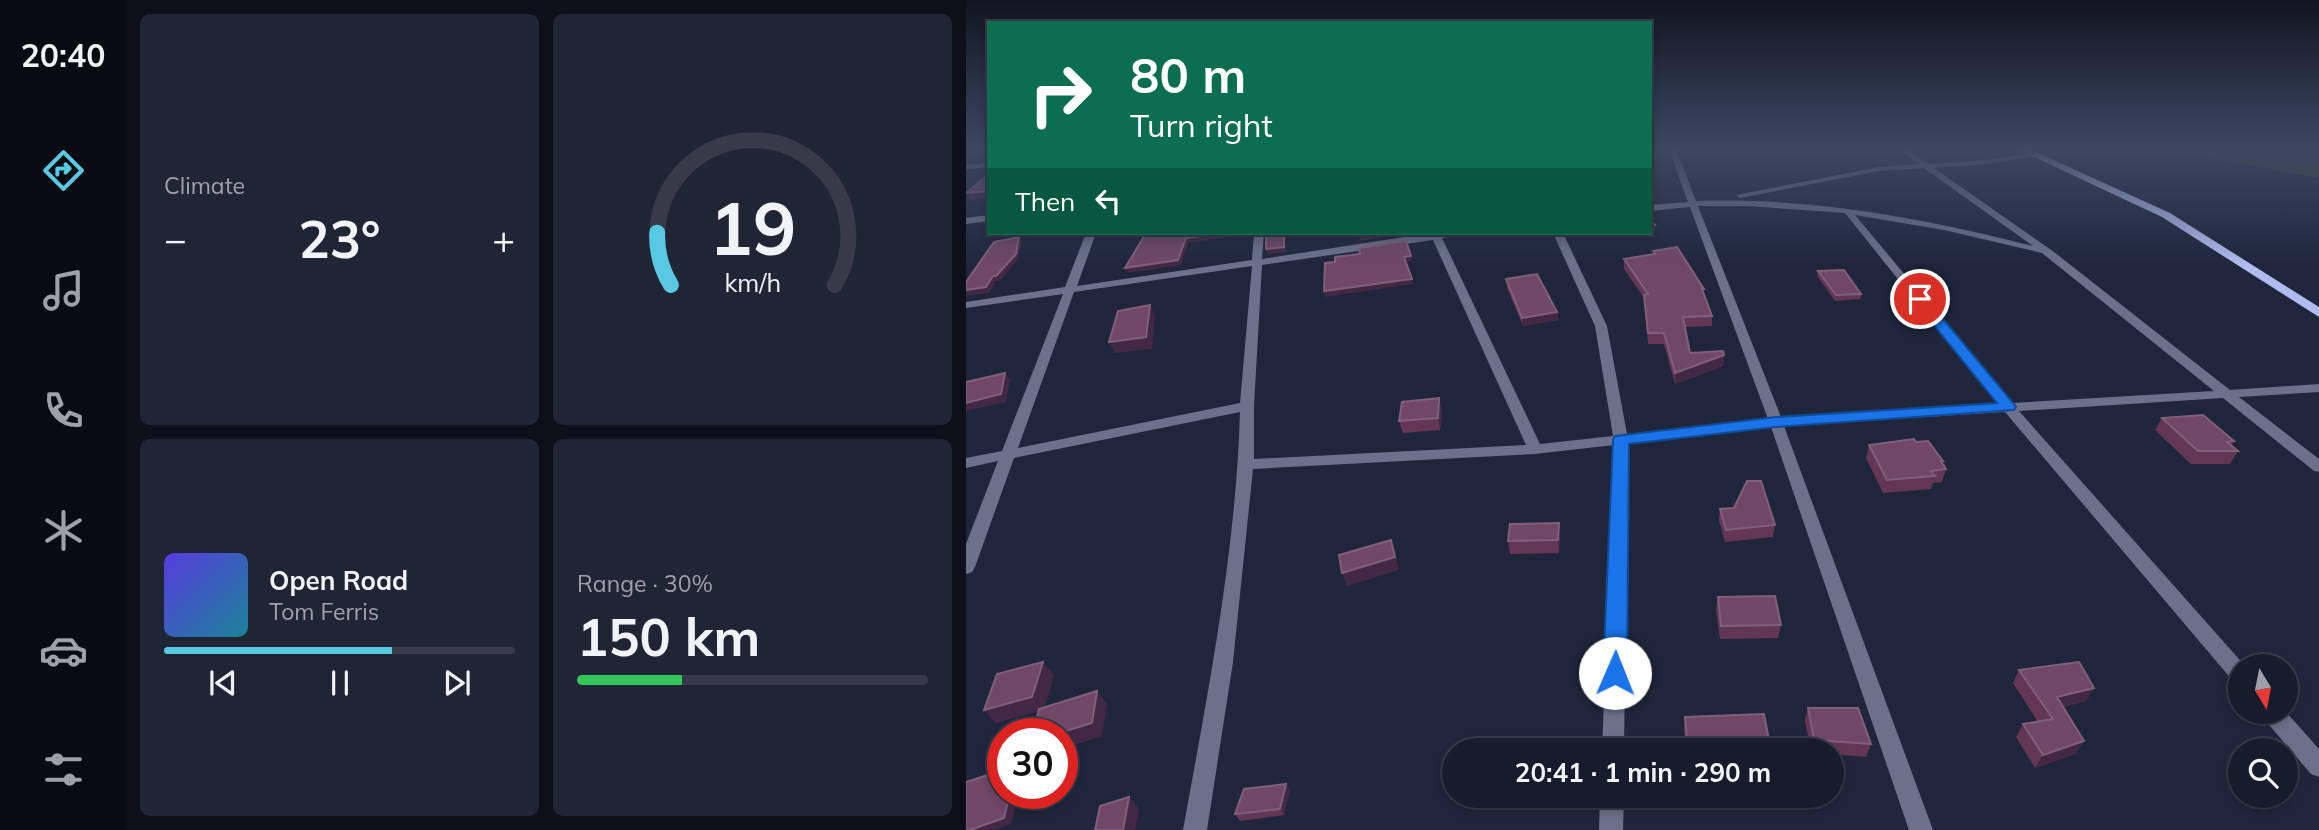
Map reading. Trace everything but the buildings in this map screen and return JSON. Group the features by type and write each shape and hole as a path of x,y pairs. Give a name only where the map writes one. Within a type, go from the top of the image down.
{"main road":[{"path":"2106,188 2166,215 2319,313"}],"street":[{"path":"1687,188 1776,422 1921,830"},
{"path":"1652,208 1773,188"},
{"path":"1958,188 2050,254 2319,467"},
{"path":"1693,202 1761,202 1849,212 1964,230 2050,254"},
{"path":"1849,212 2008,407 2228,661"},
{"path":"966,221 987,218"},
{"path":"966,567 1090,235"},
{"path":"1195,830 1223,662 1246,464 1247,406 1259,235"},
{"path":"966,305 1429,235"},
{"path":"1435,235 1535,449"},
{"path":"1559,235 1601,326 1621,440 1613,738"},
{"path":"1246,464 1535,449 1776,422 2319,388"},
{"path":"966,463 1247,406"},
{"path":"2282,724 2319,766"},
{"path":"1611,830 1612,808"}],"route":[{"path":"1615,673 1621,440 1776,422 2008,407 1920,299"}]}
